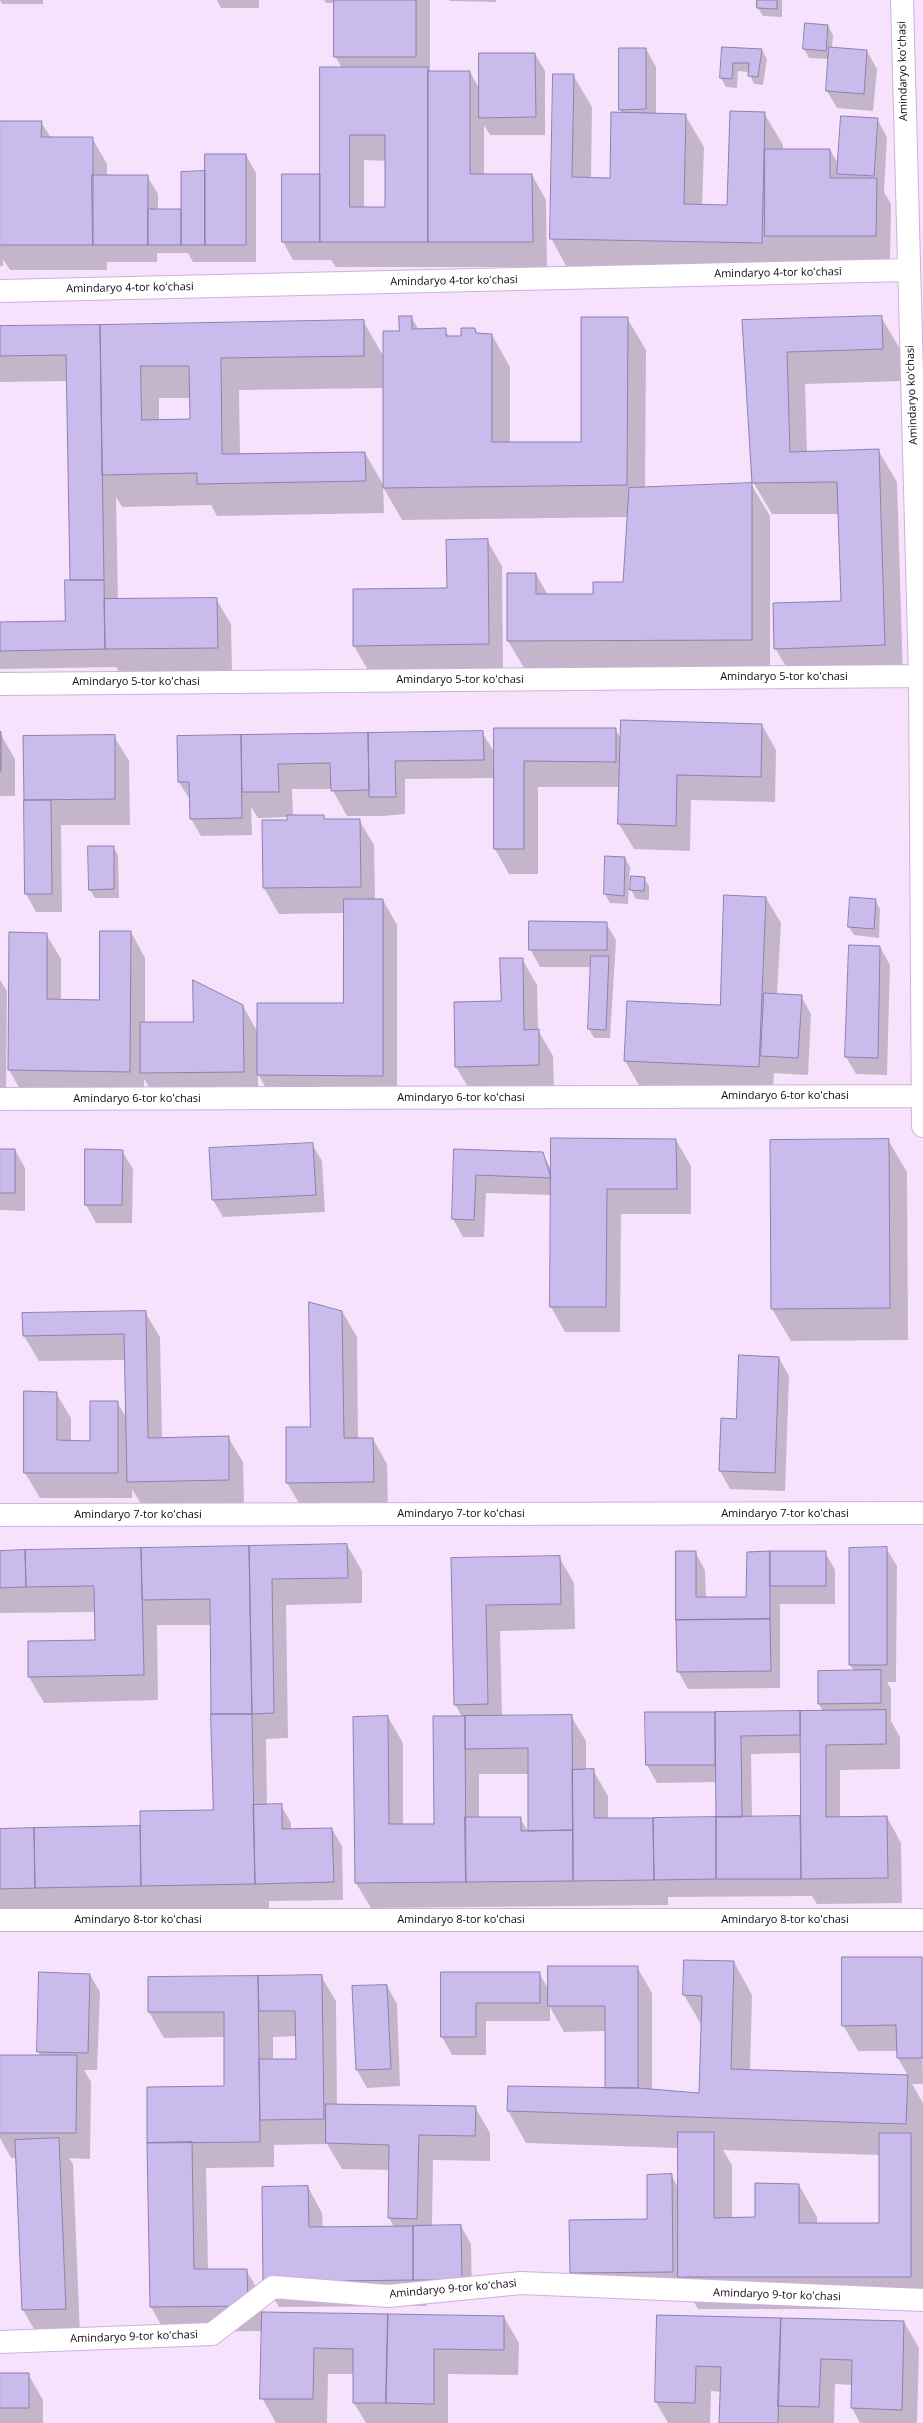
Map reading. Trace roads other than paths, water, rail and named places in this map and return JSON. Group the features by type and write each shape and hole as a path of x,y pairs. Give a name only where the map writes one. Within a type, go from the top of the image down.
{"street":[{"name":"Amindaryo koʻchasi","path":"902,0 920,676 923,1126"},
{"name":"Amindaryo 4-tor koʻchasi","path":"0,291 908,270"},
{"name":"Amindaryo 5-tor koʻchasi","path":"0,684 920,676"},
{"name":"Amindaryo 6-tor koʻchasi","path":"0,1099 922,1096"},
{"name":"Amindaryo 7-tor koʻchasi","path":"0,1515 923,1513"},
{"name":"Amindaryo 8-tor koʻchasi","path":"0,1920 923,1920"},
{"name":"Amindaryo 9-tor koʻchasi","path":"0,2342 212,2334 273,2287 388,2296 521,2283 923,2300"}]}
